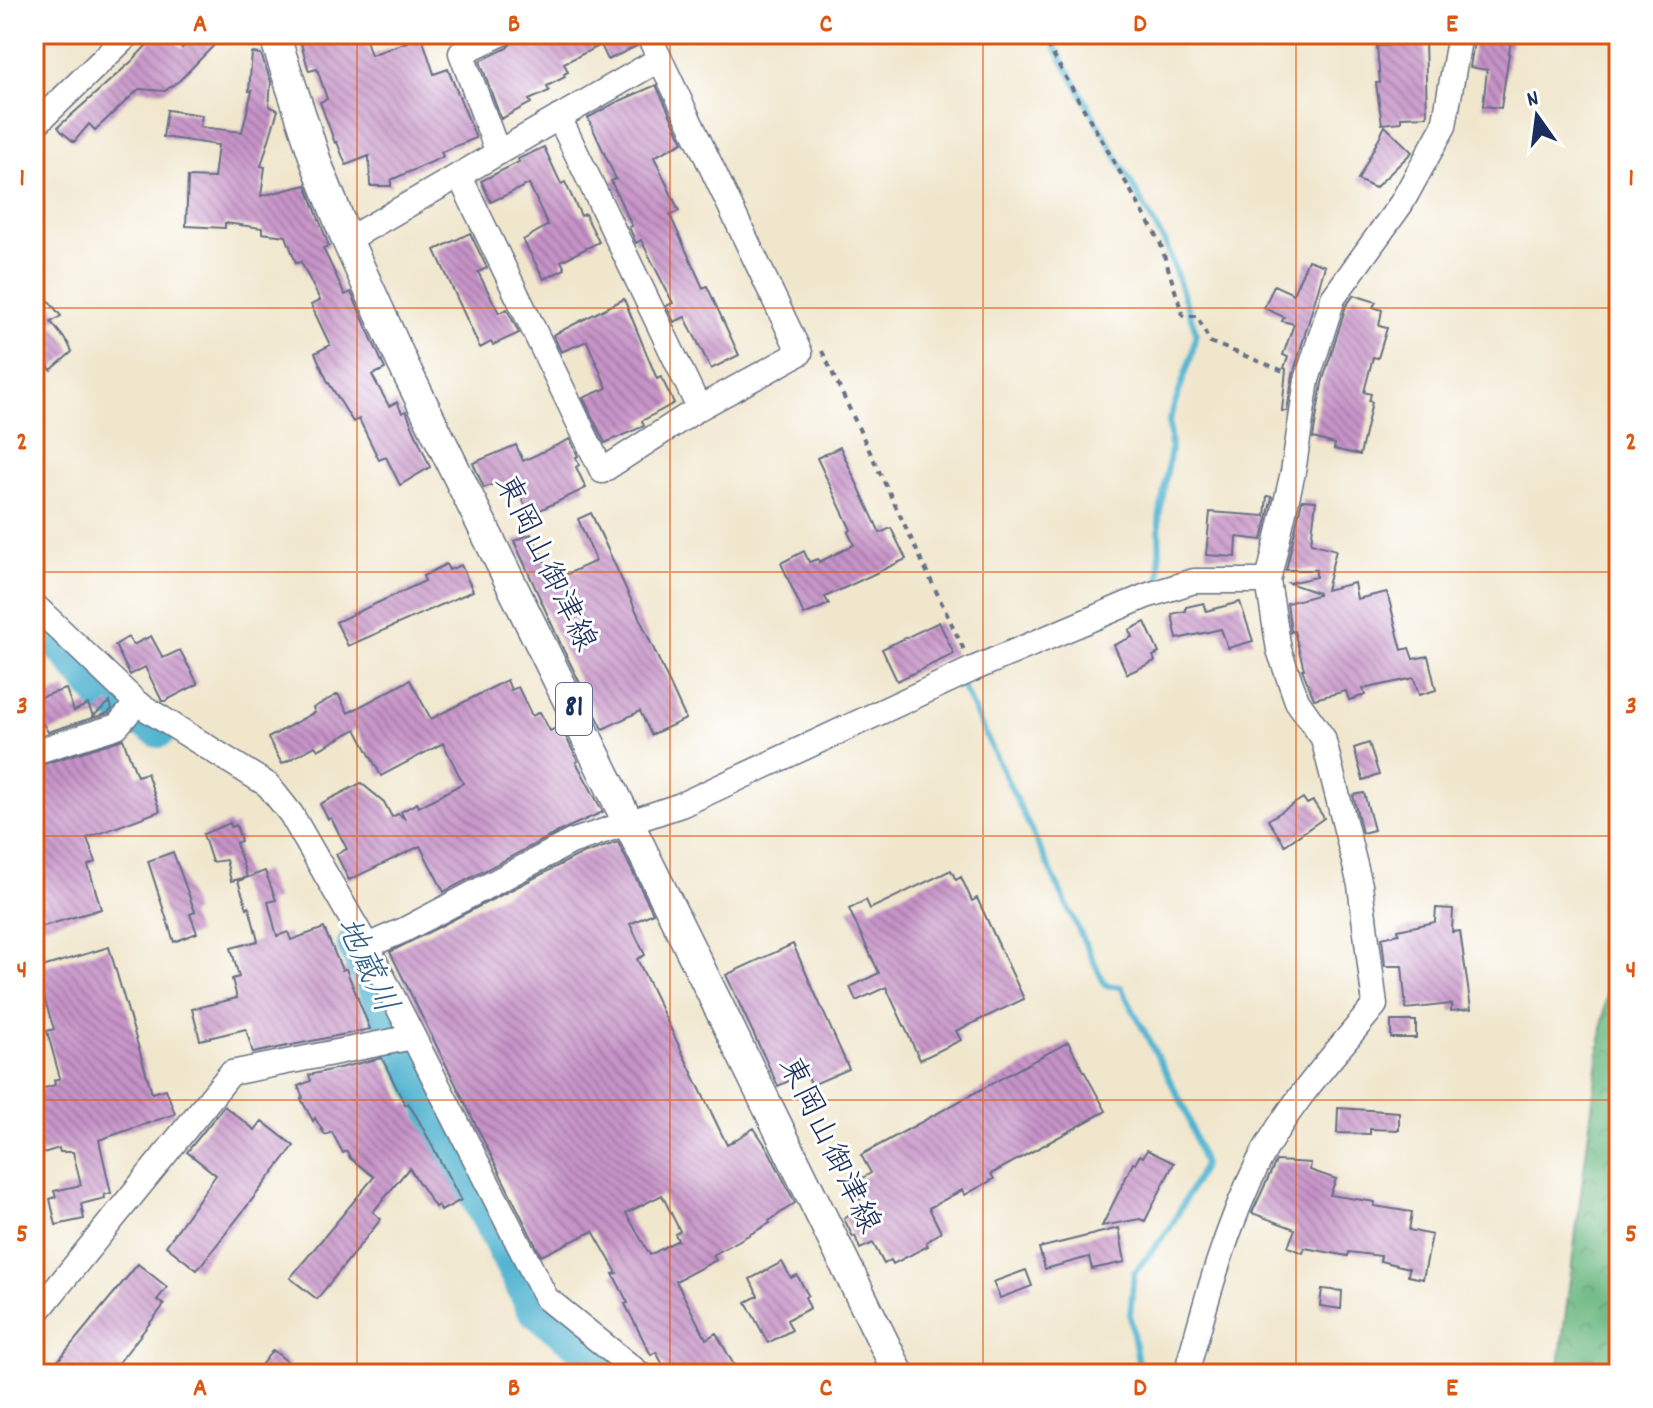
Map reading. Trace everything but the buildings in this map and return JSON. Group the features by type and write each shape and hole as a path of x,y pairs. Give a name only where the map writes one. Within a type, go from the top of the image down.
{"main road":[{"name":"東岡山御津線","path":"274,34 317,165 403,364 899,1374"}],"street":[{"path":"34,126 129,34"},
{"path":"498,153 461,53 501,34"},
{"path":"459,175 602,471 699,408 800,353 648,34"},
{"path":"1186,1374 1218,1258 1260,1159 1329,1061 1375,1005 1360,885 1327,752 1323,738 1297,701 1279,650 1268,581 1293,472 1307,380 1333,298 1401,204 1444,126 1460,34"},
{"path":"347,240 660,59"},
{"path":"559,117 699,408"},
{"path":"367,946 404,930 571,842 681,805 973,669 1146,596 1194,581 1268,581"},
{"path":"34,605 137,703 268,785 291,814 367,946 546,1298 640,1374"},
{"path":"34,752 117,726 137,703"},
{"path":"34,1316 231,1073 413,1037"}],"path":[{"path":"1041,34 1160,242 1183,316 1197,316 1210,342 1307,380"},
{"path":"800,353 822,350 973,669"}],"green space":[{"path":"1619,933 1619,1374 1558,1374 1605,1005"}],"waterway":[{"path":"1048,34 1167,247 1196,332 1192,354 1169,421 1171,449 1159,519 1158,584"},
{"name":"地蔵川","path":"34,623 66,650 105,698 159,730"},
{"path":"960,681 1105,985 1121,987 1185,1109 1204,1165 1170,1228 1134,1273 1130,1316 1140,1374"},
{"name":"地蔵川","path":"355,945 406,1055 535,1309 617,1374"}]}
